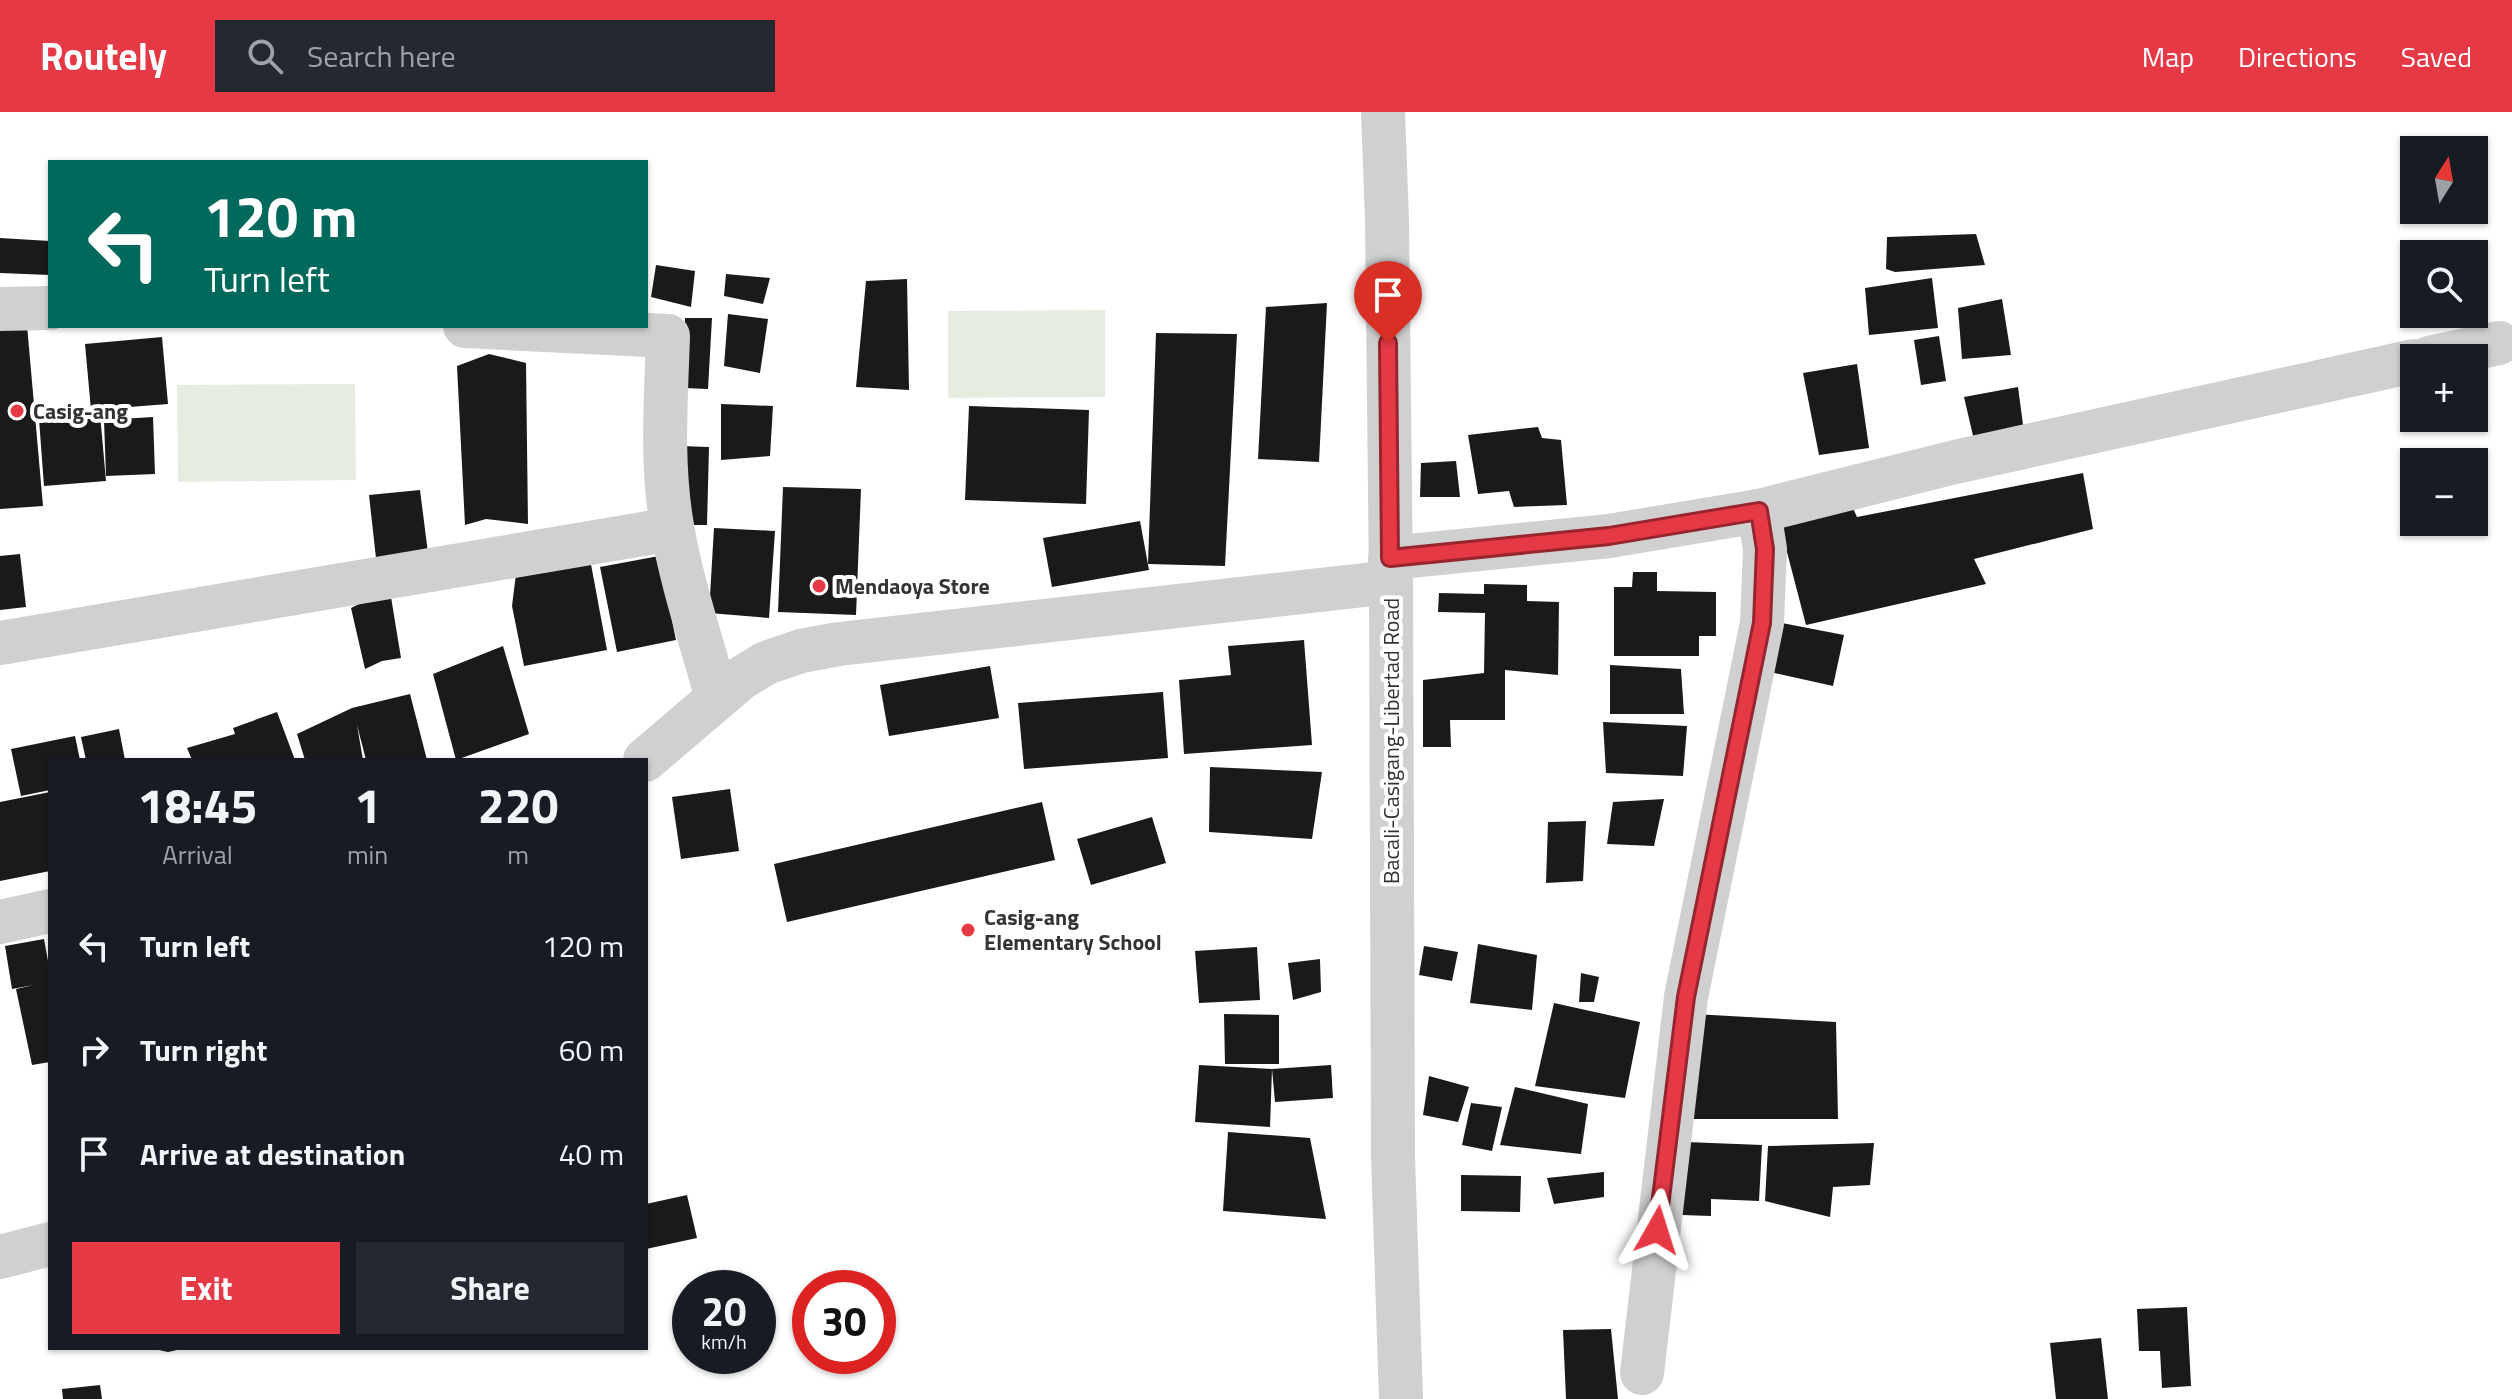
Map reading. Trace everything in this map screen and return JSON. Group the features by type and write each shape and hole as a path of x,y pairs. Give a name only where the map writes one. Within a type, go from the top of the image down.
{"street":[{"path":"1383,112 1390,570 1759,511 1955,462 2400,364"},
{"path":"0,309 48,308"},
{"path":"506,328 668,336 665,457 672,529 717,698"},
{"path":"2488,345 2499,343"},
{"path":"1642,1373 1686,997 1762,623 1765,549 1759,511"},
{"path":"0,643 672,529"},
{"name":"Bacali-Casigang-Libertad Road","path":"647,758 740,679 766,663 801,651 1390,570 1393,1157 1401,1399"},
{"path":"0,922 48,911"},
{"path":"0,1257 48,1245"}],"shaded area":[{"path":"1105,310 1105,397 948,398 948,311"},
{"path":"355,384 356,480 178,482 177,385"}],"building":[{"path":"1976,234 1985,265 1895,272 1886,269 1887,237"},
{"path":"0,238 48,241 48,275 0,273"},
{"path":"656,265 695,271 691,307 651,297"},
{"path":"726,274 770,278 763,304 724,296"},
{"path":"1932,278 1938,328 1869,335 1865,288"},
{"path":"907,279 909,390 856,387 866,281"},
{"path":"2002,299 2011,355 1962,359 1958,308"},
{"path":"1327,303 1319,462 1258,459 1266,307"},
{"name":"Casig-ang","path":"26,314 43,506 0,509 0,316"},
{"path":"728,314 768,319 760,373 724,366"},
{"path":"685,318 712,318 708,389 684,388"},
{"path":"1156,333 1237,334 1225,566 1148,564"},
{"path":"1939,336 1946,381 1921,385 1914,340"},
{"path":"162,337 168,404 91,410 85,344"},
{"path":"489,354 526,363 528,524 486,519 465,525 457,366"},
{"path":"1857,364 1869,448 1819,455 1803,373"},
{"path":"2018,387 2024,432 1974,440 1964,397"},
{"path":"721,404 773,406 770,456 721,460"},
{"path":"969,406 1089,410 1086,504 965,500"},
{"path":"100,414 106,481 44,486 39,419"},
{"path":"153,417 155,474 106,476 104,420"},
{"path":"1538,427 1542,438 1561,440 1567,505 1514,507 1509,491 1478,494 1468,435"},
{"path":"680,446 709,447 707,525 679,525"},
{"path":"1456,461 1460,497 1420,497 1421,463"},
{"path":"2083,473 2093,529 1974,559 1986,584 1806,625 1781,529 1813,505 1851,504 1857,517"},
{"path":"783,487 861,489 856,615 778,612"},
{"path":"420,490 428,553 376,558 369,495"},
{"path":"1140,521 1149,570 1052,587 1043,538"},
{"path":"714,528 775,531 769,618 709,613"},
{"path":"20,554 26,607 0,610 0,556"},
{"path":"659,556 676,640 617,652 600,567"},
{"path":"590,559 607,650 524,666 512,606 516,574"},
{"path":"1633,572 1657,572 1657,591 1716,592 1716,636 1699,636 1699,656 1614,656 1614,587 1632,587"},
{"path":"1484,584 1527,585 1527,601 1559,602 1558,675 1505,670 1505,720 1450,720 1451,747 1423,747 1423,680 1484,673 1485,613 1438,612 1439,593 1484,594"},
{"path":"391,597 401,658 382,661 365,669 351,608 367,600"},
{"path":"1772,621 1844,635 1833,686 1761,670"},
{"path":"1304,640 1312,745 1184,754 1179,680 1231,675 1228,646"},
{"path":"503,646 529,734 455,758 433,674"},
{"path":"1610,665 1681,669 1684,714 1610,714"},
{"path":"990,666 999,718 889,736 880,685"},
{"path":"1163,692 1168,758 1024,769 1018,703"},
{"path":"410,694 426,758 365,758 357,725 363,758 304,758 297,734 352,708"},
{"path":"277,712 294,758 191,758 187,748 235,734 233,728"},
{"path":"1603,722 1687,726 1683,776 1606,773"},
{"path":"119,729 125,758 86,758 81,737"},
{"path":"75,736 80,758 48,758 48,790 21,796 11,749"},
{"path":"1210,767 1322,772 1312,839 1209,832"},
{"path":"730,789 739,851 681,859 672,797"},
{"path":"48,792 48,871 0,881 0,802"},
{"path":"1664,799 1654,846 1607,844 1613,802"},
{"path":"1042,802 1055,860 787,922 774,864"},
{"path":"1152,817 1166,863 1091,885 1077,839"},
{"path":"1586,821 1583,881 1546,883 1548,822"},
{"path":"44,939 48,961 48,1062 32,1065 16,989 34,985 12,989 5,946"},
{"path":"1478,944 1537,955 1532,1010 1470,1003"},
{"path":"1424,946 1458,952 1452,981 1419,975"},
{"path":"1257,947 1260,1000 1199,1003 1195,951"},
{"path":"1320,959 1321,992 1293,1000 1288,963"},
{"path":"1581,973 1599,977 1594,1002 1579,1002"},
{"path":"1554,1003 1640,1022 1625,1098 1535,1086"},
{"path":"1224,1014 1279,1015 1279,1064 1225,1064"},
{"path":"1694,1014 1836,1022 1838,1119 1687,1119"},
{"path":"1199,1065 1272,1069 1270,1127 1195,1122"},
{"path":"1331,1065 1333,1098 1275,1102 1272,1069"},
{"path":"1429,1076 1469,1087 1458,1122 1423,1115"},
{"path":"1515,1087 1588,1104 1581,1154 1500,1145"},
{"path":"1471,1103 1502,1107 1492,1151 1462,1145"},
{"path":"1228,1132 1310,1138 1326,1219 1223,1211"},
{"path":"1686,1142 1762,1145 1759,1201 1711,1199 1711,1216 1682,1215"},
{"path":"1874,1143 1870,1185 1833,1187 1830,1217 1765,1201 1768,1146"},
{"path":"1604,1172 1604,1197 1554,1204 1547,1178"},
{"path":"1461,1175 1521,1176 1520,1212 1461,1211"},
{"path":"687,1195 697,1238 648,1249 648,1204"},
{"path":"2187,1307 2191,1386 2162,1388 2160,1351 2139,1351 2137,1309"},
{"path":"1611,1329 1618,1399 1566,1399 1563,1330"},
{"path":"2101,1338 2108,1399 2056,1399 2050,1343"},
{"path":"100,1385 102,1399 63,1399 62,1389"}],"place":[{"name":"Casig-ang","path":"17,411"},
{"name":"Mendaoya Store","path":"819,586"},
{"name":"Casig-ang Elementary School","path":"968,930"}],"route":[{"path":"1388,343 1390,558 1609,536 1759,511 1765,549 1762,623 1686,997 1657,1230"}]}
